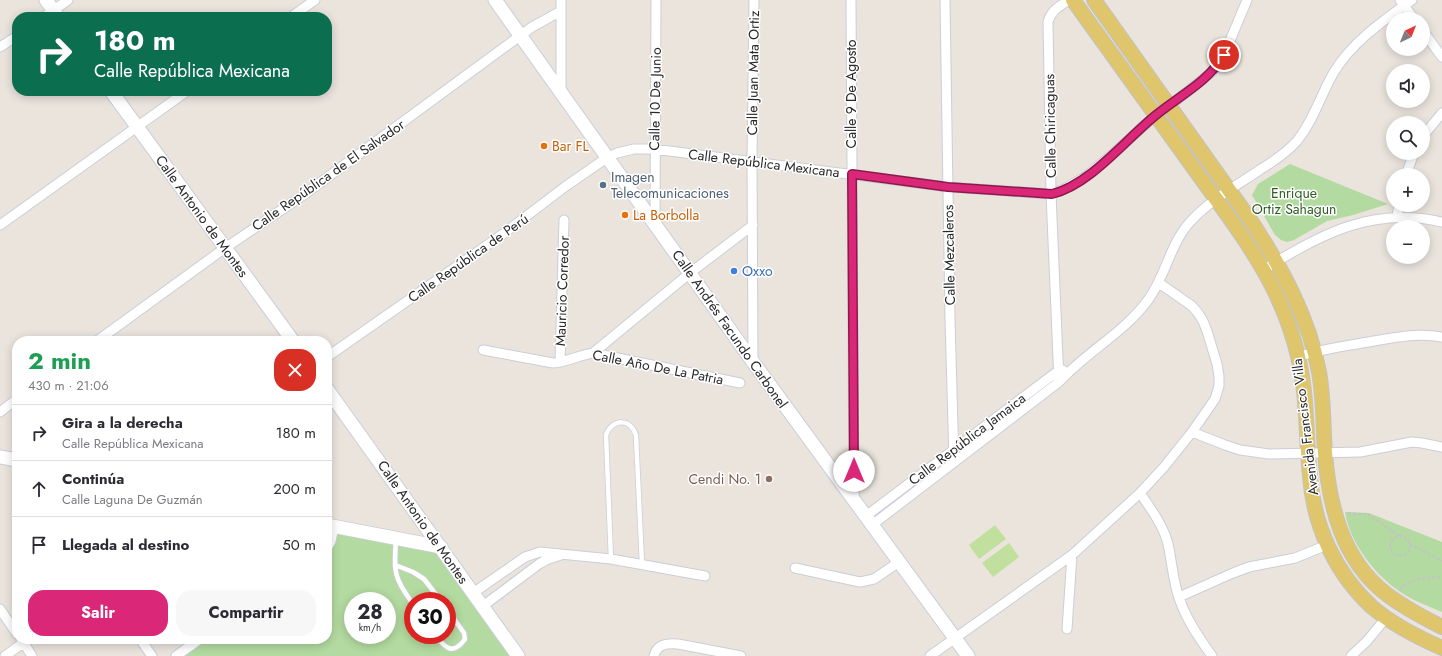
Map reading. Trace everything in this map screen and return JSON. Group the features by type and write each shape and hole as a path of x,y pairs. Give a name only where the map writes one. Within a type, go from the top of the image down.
{"main road":[{"name":"Calle Andrés Facundo Carbonel","path":"495,0 753,362 968,656"},
{"name":"Avenida Francisco Villa","path":"1073,0 1237,228 1263,270 1288,322 1298,357 1304,390 1312,495 1318,520 1333,558 1356,589 1386,618 1414,635 1442,648"},
{"name":"Avenida Francisco Villa","path":"1094,0 1265,242 1297,303 1314,351 1319,371 1323,404 1325,453 1328,478 1334,512 1350,552 1367,576 1384,592 1415,614 1442,627"},
{"name":"Calle Antonio de Montes","path":"115,96 289,336"},
{"name":"Calle Antonio de Montes","path":"332,396 518,656"},
{"path":"0,457 12,459"},
{"path":"332,525 441,547"}],"street":[{"path":"50,11 68,0"},
{"path":"298,12 315,0"},
{"path":"561,0 561,92"},
{"name":"Calle 10 De Junio","path":"655,223 654,149 656,0"},
{"name":"Calle Juan Mata Ortiz","path":"753,362 752,162 754,0"},
{"name":"Calle 9 De Agosto","path":"850,0 854,501"},
{"name":"Calle Mezcaleros","path":"945,0 954,462"},
{"name":"Calle Chiricaguas","path":"1059,382 1052,194 1048,22 1055,9 1069,0"},
{"name":"Calle República Mexicana","path":"608,157 634,149 654,149 948,187 1052,194 1064,190 1085,177 1156,115 1203,80 1218,65 1229,44 1247,0"},
{"path":"1405,2 1410,12"},
{"name":"Calle República Jamaica","path":"869,521 954,462 1059,382 1072,368 1135,316 1159,283 1184,228 1199,212 1278,158 1293,144 1306,128 1327,85 1343,60 1366,35 1405,2"},
{"name":"Calle República de El Salvador","path":"104,336 225,248 302,196 520,35 561,11"},
{"path":"0,47 12,39"},
{"path":"1430,41 1442,57"},
{"path":"0,225 180,96"},
{"path":"1430,128 1442,113"},
{"name":"Calle República de Perú","path":"332,354 503,234 566,186 608,157"},
{"path":"1397,217 1398,212"},
{"path":"1263,270 1320,237 1366,221 1397,217 1442,222"},
{"name":"Mauricio Corredor","path":"560,362 564,220"},
{"path":"594,353 690,273 753,225"},
{"path":"930,656 1072,555 1140,493 1164,467 1192,432 1215,399 1218,392 1218,364 1207,331 1198,313 1182,298 1159,283"},
{"path":"1298,357 1314,351 1402,336 1429,335 1442,337"},
{"name":"Calle Año De La Patria","path":"483,350 548,362 560,362 585,354 594,353 740,383"},
{"name":"Calle República Jamaica","path":"869,521 953,449 1058,371 1072,368"},
{"path":"0,412 12,403"},
{"path":"1192,432 1225,445 1256,453 1269,454 1360,452 1412,442 1442,447"},
{"path":"1140,493 1164,532 1168,543 1179,597 1192,624 1212,656"},
{"path":"1179,597 1233,572 1249,567 1295,558 1327,545"},
{"path":"472,593 525,557 534,553 548,552 611,559 705,576"},
{"path":"483,606 539,564 546,560 565,554"},
{"path":"1067,629 1072,555"},
{"path":"795,568 860,582 874,579 899,562"},
{"path":"0,609 12,627"},
{"path":"1351,656 1363,645 1386,618"},
{"path":"5,656 19,644"},
{"path":"24,644 32,656"},
{"path":"144,644 152,656"},
{"path":"176,656 193,644"},
{"path":"654,656 658,648 664,644 678,644 741,656"}],"lane":[{"path":"611,559 606,434 614,424 624,422 633,428 636,436 642,564"},
{"path":"396,539 395,565 398,580 406,592"},
{"path":"395,565 413,572 424,579 434,592"},
{"path":"442,644 448,649 451,649 458,646 465,638 464,633 456,622"}],"path":[{"path":"1334,512 1369,515 1400,536 1406,538 1410,544 1442,561"},
{"path":"1400,536 1394,538 1391,543 1391,549 1395,554 1404,555 1409,550 1410,544"},
{"path":"1391,597 1406,584 1422,577 1442,577"}],"green space":[{"name":"Enrique Ortiz Sahagun","path":"1290,164 1386,203 1386,205 1327,221 1294,240 1287,242 1281,240 1275,235 1252,195 1258,184"},
{"path":"1345,512 1369,513 1442,542 1442,612 1405,595 1375,570 1359,548 1348,524"},
{"path":"995,525 1006,539 979,559 969,545"},
{"path":"337,527 436,548 514,656 171,656 188,644 332,644 332,536"},
{"path":"1009,543 1019,557 993,577 982,563"}],"place":[{"name":"Bar FL","path":"544,146"},
{"name":"Imagen Telecomunicaciones","path":"603,185"},
{"name":"La Borbolla","path":"625,215"},
{"name":"Oxxo","path":"734,271"},
{"name":"Cendi No. 1","path":"769,479"}],"route":[{"path":"854,471 852,174 948,187 1052,194 1064,190 1085,177 1156,115 1203,80 1218,65 1224,55"}]}
